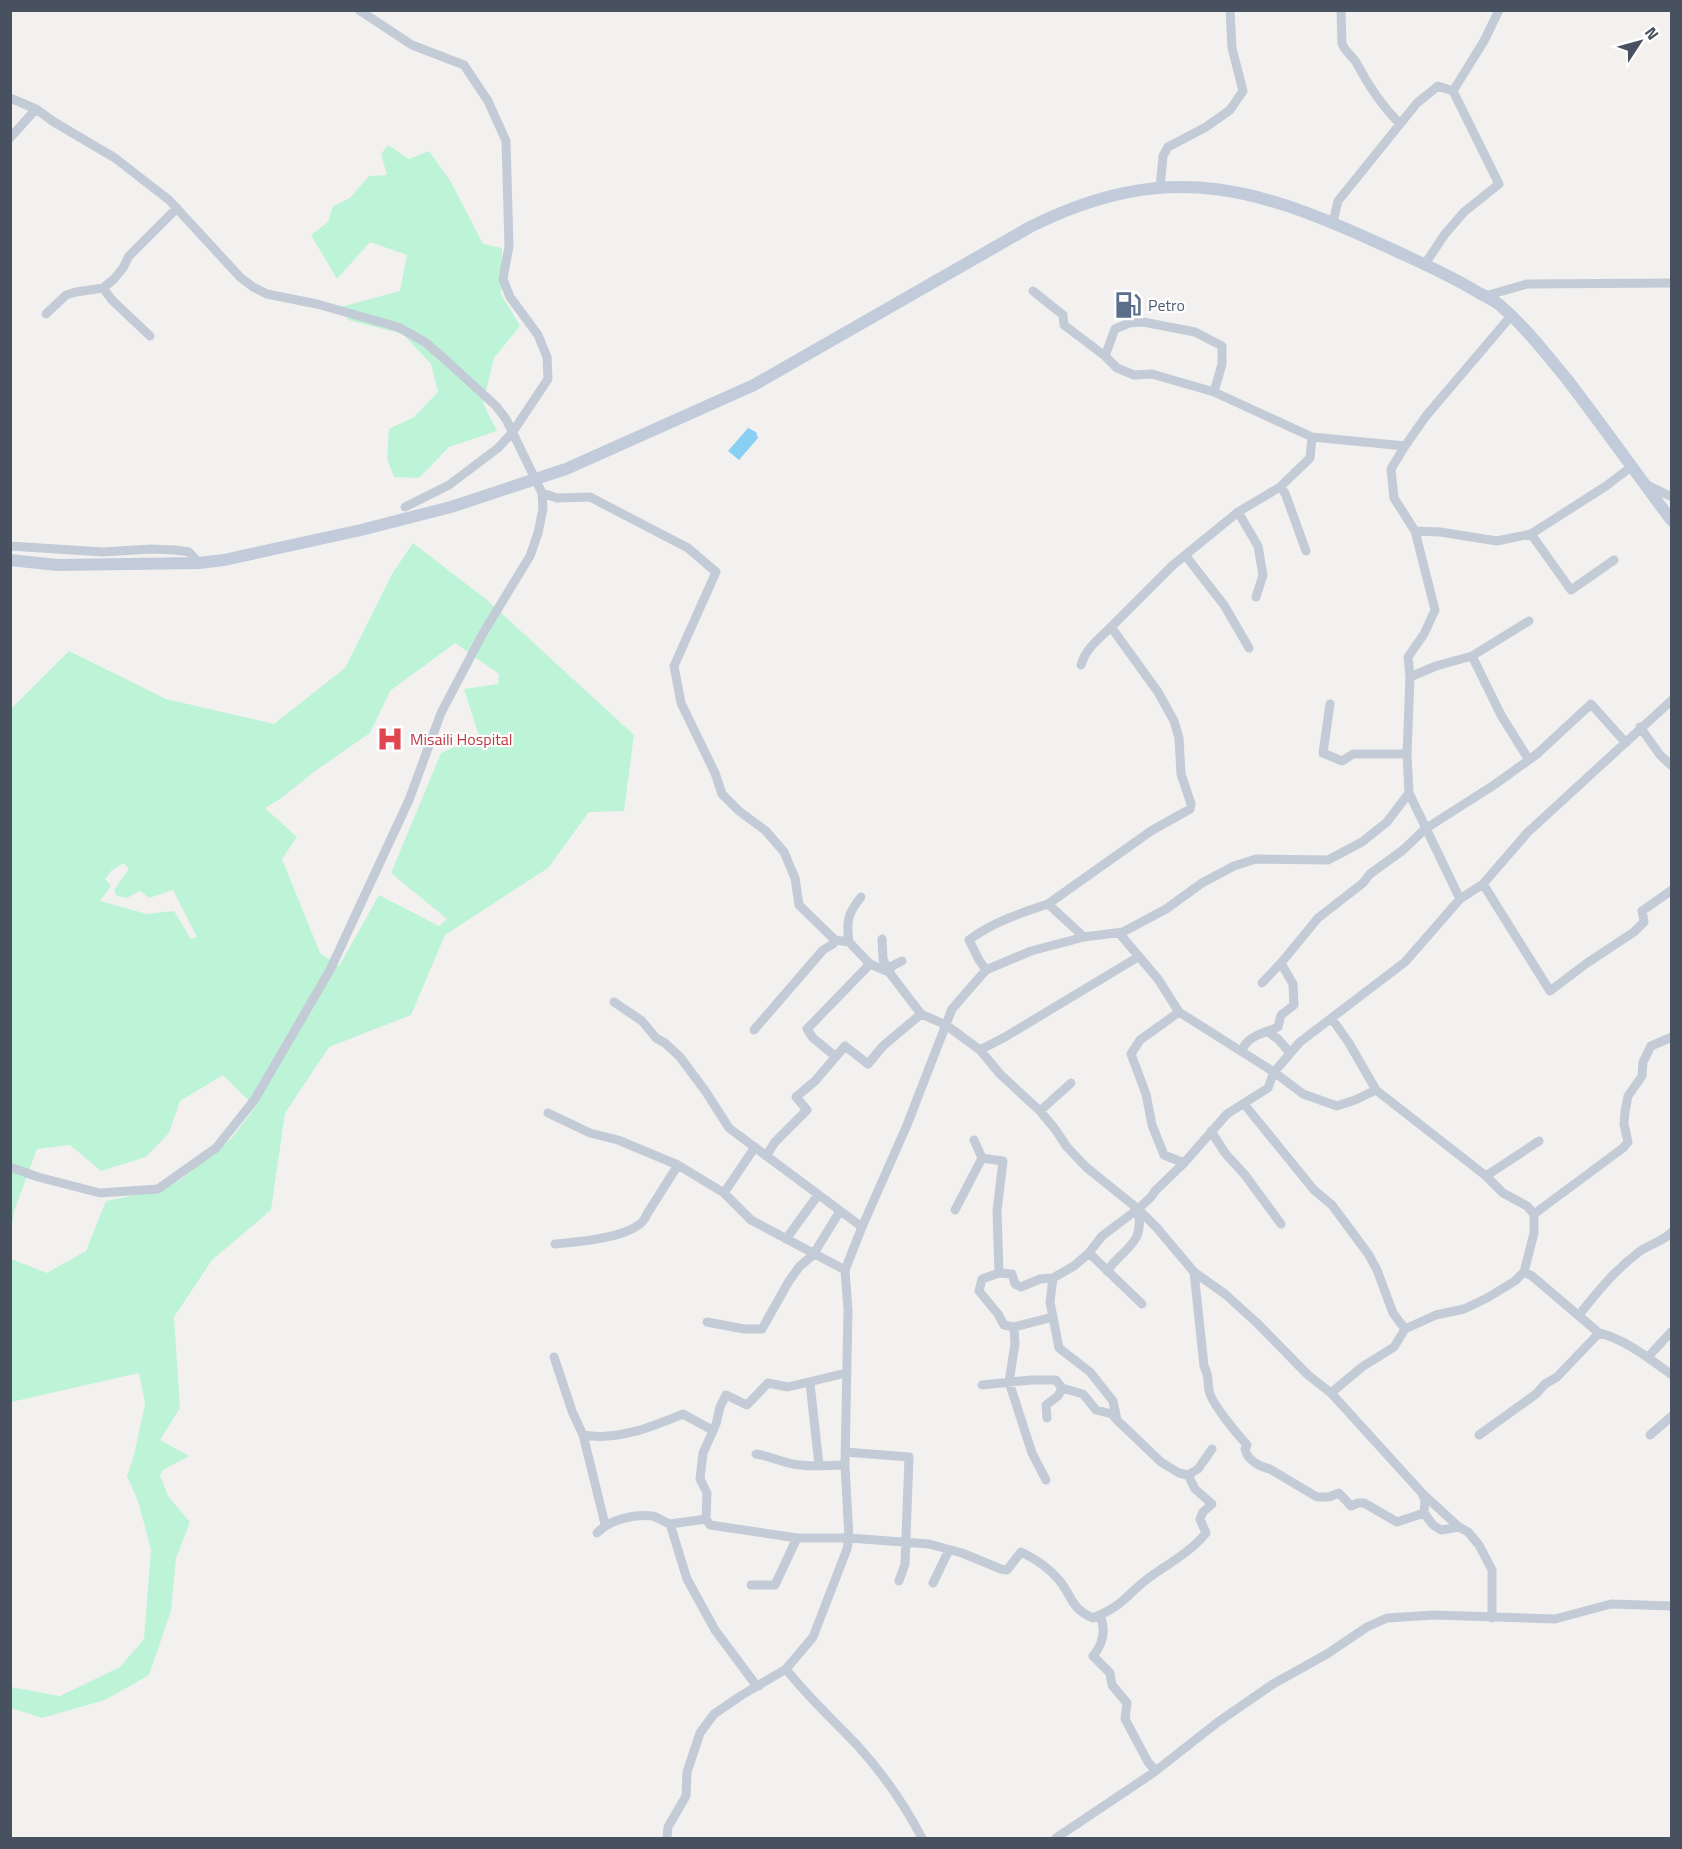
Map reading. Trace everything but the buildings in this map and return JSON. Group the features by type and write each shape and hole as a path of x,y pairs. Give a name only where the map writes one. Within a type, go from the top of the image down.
{"main road":[{"path":"10,560 57,565 199,563 235,557 451,507 566,469 754,385 1030,227 1064,210 1100,198 1137,190 1198,187 1238,191 1333,222 1454,278 1501,306 1538,344 1590,409 1671,521"}],"street":[{"path":"359,10 412,45 464,65 483,93 506,141 509,246 503,279 510,297 538,335 548,357 548,379 512,433 490,455 449,485 405,507"},
{"path":"1160,188 1163,156 1168,147 1230,110 1243,91 1232,48 1230,10"},
{"path":"1341,10 1342,44 1376,97 1400,124"},
{"path":"1453,91 1484,41 1499,10"},
{"path":"1333,222 1338,201 1417,102 1438,86 1453,91 1498,184 1464,212 1445,234 1425,264"},
{"path":"10,98 36,109 115,158 177,208 240,277 253,287 267,294 317,304 398,327 425,342 496,406 542,493 543,509 530,556 482,635 441,713 409,800 330,970 255,1099 216,1148 158,1189 100,1193 38,1177 10,1167"},
{"path":"10,138 36,109"},
{"path":"46,314 71,293 103,288 123,268 129,256 177,208"},
{"path":"1485,296 1527,284 1671,283"},
{"path":"103,288 112,300 150,336"},
{"path":"1033,291 1063,315 1064,325 1117,368 1134,375 1152,374 1214,392 1312,437 1405,446"},
{"path":"1460,899 1409,793 1407,754 1410,677 1408,657 1424,634 1436,610 1415,531 1394,498 1391,469 1426,416 1511,316"},
{"path":"1105,356 1116,329 1129,323 1143,322 1195,332 1222,346 1222,364 1214,392"},
{"path":"1081,665 1083,655 1090,647 1185,555 1238,512 1280,487 1310,458 1312,437"},
{"path":"1415,531 1440,532 1497,541 1531,534 1606,486 1631,467"},
{"path":"1643,483 1671,497"},
{"path":"1280,487 1285,493 1306,551"},
{"path":"542,493 557,498 590,497 688,548 716,572 674,666 681,703 716,774 722,794 739,811 766,831 784,852 795,878 799,905 835,940 849,942 870,964 889,972"},
{"path":"1238,512 1258,546 1263,575 1256,597"},
{"path":"1531,534 1571,590 1614,560"},
{"path":"10,546 103,552 174,550 189,552 199,563"},
{"path":"1185,555 1224,604 1250,648"},
{"path":"1410,677 1436,666 1473,656 1529,621"},
{"path":"986,969 969,940 979,932 1014,915 1048,904 1151,831 1190,809 1191,804 1180,774 1179,738 1174,721 1158,692 1111,627"},
{"path":"1473,656 1501,715 1529,760"},
{"path":"1053,1317 1014,1327 1004,1325 979,1291 982,1279 999,1273 1012,1274 1015,1284 1021,1287 1040,1279 1053,1278 1074,1266 1089,1253 1102,1236 1152,1197 1227,1114 1268,1088 1274,1072 1300,1042 1405,962 1460,899 1483,884 1528,832 1671,699"},
{"path":"1330,704 1323,753 1342,761 1353,754 1407,754"},
{"path":"1262,983 1318,918 1363,883 1370,874 1403,850 1425,829 1529,760 1591,704 1626,742"},
{"path":"1640,728 1671,766"},
{"path":"667,1839 669,1827 686,1796 687,1772 700,1733 714,1714 786,1669 813,1637 847,1550 849,1538 844,1452 848,1310 845,1270 907,1125 952,1009 986,969 1031,951 1084,937 1119,933 1166,909 1202,883 1234,866 1256,859 1328,860 1362,842 1387,822 1409,793"},
{"path":"1483,884 1550,991 1634,932 1644,922 1642,910 1671,890"},
{"path":"849,942 850,911 861,897"},
{"path":"1048,904 1084,937"},
{"path":"1119,933 1158,979 1179,1011 1274,1072 1303,1094 1337,1106 1376,1090"},
{"path":"882,939 883,959 889,972 921,1014 946,1024 980,1050 1000,1074 1040,1111 1067,1147 1086,1167 1138,1209 1194,1272 1233,1301 1257,1323 1308,1375 1331,1394 1422,1493 1458,1527 1468,1532 1479,1545 1492,1570 1492,1618"},
{"path":"754,1030 823,950 835,940"},
{"path":"980,1050 1138,957"},
{"path":"889,972 892,966 902,961"},
{"path":"1242,1052 1250,1038 1278,1027 1281,1015 1294,1005 1293,984 1281,963"},
{"path":"835,1056 813,1038 807,1029 870,964"},
{"path":"614,1002 642,1021 656,1038 680,1057 729,1128 862,1227"},
{"path":"1179,1011 1140,1040 1131,1054 1146,1094 1152,1125 1164,1155 1184,1163"},
{"path":"766,1156 775,1142 807,1110 796,1097 815,1082 845,1046 868,1064 883,1046 921,1014"},
{"path":"1331,1394 1362,1367 1394,1347 1405,1329 1436,1315 1464,1309 1515,1281 1524,1272 1534,1233 1534,1214 1527,1206 1503,1193 1486,1176 1376,1090 1349,1043 1332,1019"},
{"path":"1268,1032 1278,1039 1290,1053"},
{"path":"1534,1214 1628,1142 1624,1124 1628,1096 1642,1076 1642,1062 1651,1047 1671,1037"},
{"path":"1040,1111 1071,1083"},
{"path":"1244,1104 1314,1190 1332,1205 1369,1256 1377,1270 1393,1313 1405,1329"},
{"path":"548,1113 590,1133 618,1140 678,1165 724,1193 751,1220 845,1270"},
{"path":"1210,1131 1281,1224"},
{"path":"974,1140 982,1158"},
{"path":"1486,1176 1539,1141"},
{"path":"724,1193 755,1147"},
{"path":"955,1210 982,1158"},
{"path":"982,1158 1003,1161 997,1211 999,1273"},
{"path":"555,1244 601,1238 637,1228 645,1221 647,1214 678,1165"},
{"path":"786,1239 818,1195"},
{"path":"1107,1271 1134,1243 1141,1226 1138,1209"},
{"path":"707,1322 744,1329 762,1329 789,1281 800,1266 813,1255 840,1210"},
{"path":"1579,1315 1617,1269 1643,1250 1664,1240 1671,1232"},
{"path":"1089,1253 1142,1304"},
{"path":"1194,1272 1204,1366 1210,1378 1208,1391 1227,1423 1247,1445 1245,1449 1248,1457 1262,1468 1277,1473 1317,1497 1329,1497 1339,1493 1351,1506 1364,1503 1397,1522 1424,1513"},
{"path":"1524,1272 1532,1276 1599,1333 1648,1357 1671,1375"},
{"path":"1053,1278 1050,1302 1059,1348 1098,1381 1113,1401 1116,1420"},
{"path":"1014,1327 1015,1344 1009,1382 1032,1454 1046,1480"},
{"path":"1648,1357 1671,1331"},
{"path":"1479,1436 1557,1377 1599,1333"},
{"path":"554,1357 572,1411 583,1435 605,1524"},
{"path":"846,1373 788,1387 768,1383 747,1405 726,1395 703,1453 700,1479 707,1493 706,1519 710,1525 796,1538 849,1538 929,1544 1007,1570 1021,1552 1046,1566 1061,1582 1081,1612 1093,1618 1122,1603 1145,1581 1186,1553 1206,1533 1200,1519 1203,1512 1212,1504 1195,1490 1188,1475"},
{"path":"982,1385 1056,1380 1062,1388 1083,1394 1096,1410 1112,1414 1161,1462 1179,1473 1188,1475 1198,1469 1212,1449"},
{"path":"810,1383 819,1465"},
{"path":"1047,1418 1046,1405 1058,1396 1062,1388"},
{"path":"583,1435 600,1438 638,1431 683,1414 712,1430"},
{"path":"1650,1435 1671,1416"},
{"path":"844,1452 909,1456 905,1564 899,1581"},
{"path":"756,1454 801,1466 844,1465"},
{"path":"1422,1493 1425,1501 1424,1513 1433,1525 1440,1530 1458,1527"},
{"path":"597,1533 605,1524 621,1519 652,1516 670,1524 706,1519"},
{"path":"670,1524 687,1579 715,1630 759,1686"},
{"path":"751,1585 775,1585 796,1538"},
{"path":"933,1583 949,1550"},
{"path":"1056,1839 1255,1697 1328,1654 1367,1627 1387,1618 1434,1614 1555,1619 1611,1604 1671,1606"},
{"path":"1100,1615 1105,1630 1098,1650 1093,1656 1110,1673 1112,1685 1127,1703 1125,1719 1148,1762 1155,1770"},
{"path":"786,1669 805,1694 858,1746 882,1775 904,1805 922,1839"}],"green space":[{"path":"388,145 409,159 429,151 451,182 483,244 502,248 501,294 520,326 494,358 483,403 497,431 449,447 419,478 394,477 387,459 389,429 414,417 438,392 431,364 403,334 348,320 340,307 400,291 407,255 370,242 337,279 311,235 328,222 333,206 350,198 369,176 387,175 381,154"},
{"path":"413,543 487,600 634,735 624,811 589,812 548,868 445,935 411,1015 329,1047 285,1113 271,1210 212,1260 174,1317 180,1408 160,1440 189,1456 163,1470 160,1475 168,1496 190,1522 176,1558 171,1611 149,1675 105,1700 42,1718 11,1708 11,1687 60,1696 120,1667 144,1639 151,1549 138,1501 127,1476 145,1404 139,1373 11,1402 11,1259 47,1273 86,1251 106,1201 164,1189 183,1178 232,1138 255,1107 223,1075 180,1101 169,1133 146,1157 101,1171 70,1145 37,1149 14,1211 11,1233 11,709 69,651 166,699 274,724 345,668 392,574","holes":["455,643 499,674 498,684 464,689 479,736 441,753 391,873 447,919 439,926 379,895 339,966 320,953 282,859 297,837 265,808 370,733 390,691","124,863 129,869 114,890 117,896 127,898 140,891 149,898 173,890 197,937 191,939 174,911 147,914 100,901 111,886 105,879 112,870"]}],"water":[{"path":"748,428 756,432 758,438 739,460 728,451"}],"place":[{"name":"Petro","path":"1128,305"},
{"name":"Misaili Hospital","path":"390,739"}]}
